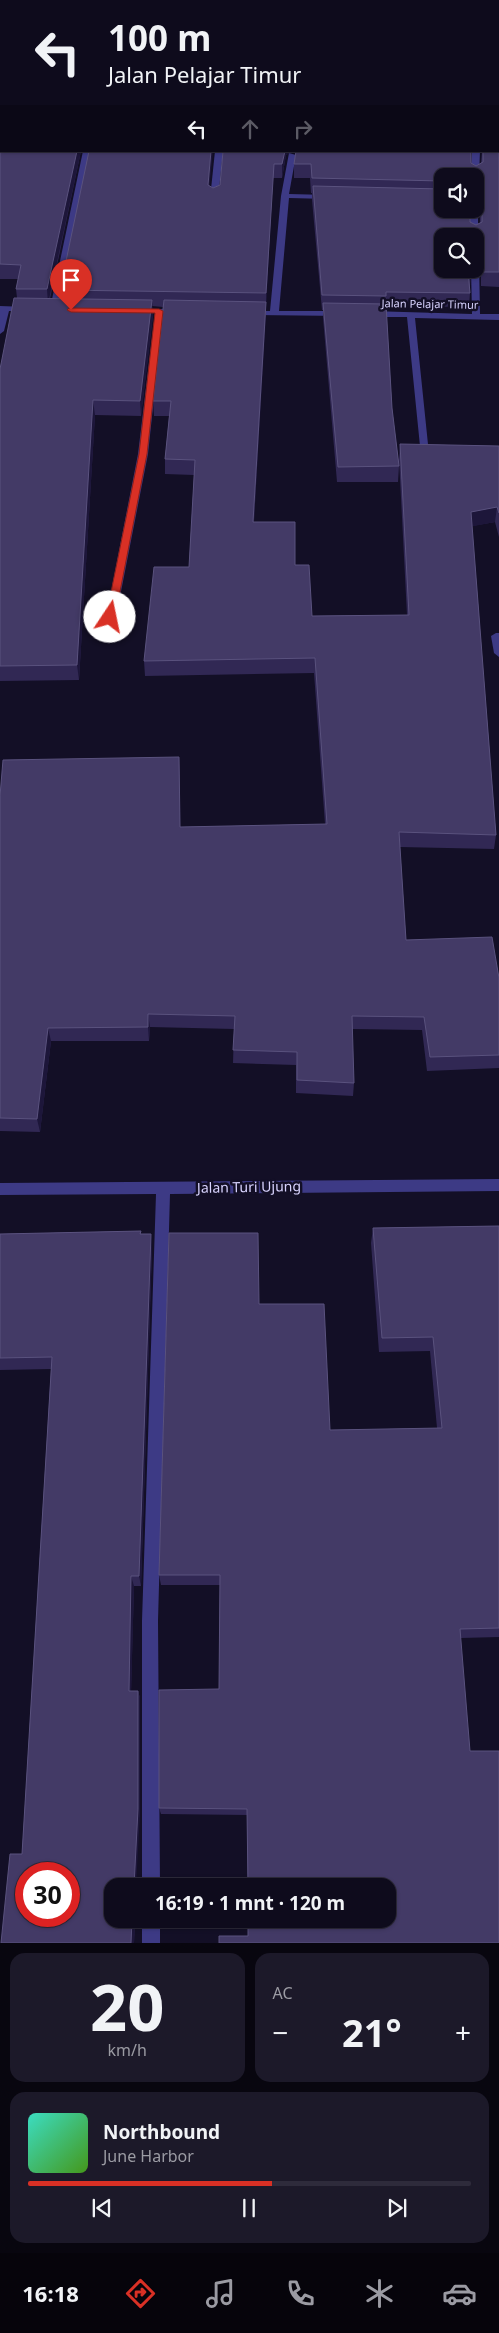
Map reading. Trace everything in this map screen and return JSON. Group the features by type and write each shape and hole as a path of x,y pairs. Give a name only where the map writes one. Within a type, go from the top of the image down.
{"street":[{"path":"54,309 87,152"},
{"path":"214,199 219,152"},
{"path":"475,168 476,152"},
{"path":"274,313 292,155"},
{"path":"286,196 334,197"},
{"path":"475,278 476,316"},
{"path":"0,331 3,308 35,309"},
{"path":"44,309 63,309"},
{"path":"130,311 188,312"},
{"path":"110,617 143,454 159,311"},
{"path":"245,312 352,314"},
{"name":"Jalan Pelajar Timur","path":"362,314 499,317"},
{"path":"411,315 424,454"},
{"path":"496,636 499,653"},
{"name":"Jalan Turi Ujung","path":"0,1189 499,1184"},
{"path":"151,1878 150,1621 163,1188"},
{"path":"151,1928 151,1943"}],"building":[{"path":"0,152 77,152 47,289 16,289 21,265 0,264"},
{"path":"89,152 211,152 208,185 213,188 220,185 223,152 285,152 282,164 274,164 266,293 60,290"},
{"path":"296,152 471,152 471,163 476,166 483,162 483,152 499,152 499,272 484,272 484,228 434,228 434,278 469,278 470,293 386,292 386,296 322,295 313,186 434,189 434,218 470,218 470,222 476,225 482,222 482,218 484,218 484,168 434,168 434,181 312,178 311,164 294,164"},
{"path":"14,298 152,300 140,401 93,400 77,665 0,666 0,369"},
{"path":"164,300 266,302 253,522 295,522 295,565 309,565 312,616 409,615 400,444 499,446 499,513 497,507 471,512 496,835 399,832 406,940 492,937 499,978 499,1055 430,1057 424,1017 352,1016 354,1083 297,1080 297,1052 233,1050 235,1016 148,1014 148,1027 48,1028 37,1119 0,1118 0,796 3,760 179,757 180,827 327,824 315,658 144,661 154,567 189,567 195,460 165,459 171,401 153,401"},
{"path":"323,303 386,304 392,408 399,466 338,467"},
{"path":"499,1226 499,1628 460,1629 470,1751 499,1751 499,1943 219,1943 219,1936 248,1936 248,1928 396,1928 396,1878 248,1878 247,1809 159,1808 159,1690 219,1689 220,1575 159,1575 169,1233 258,1233 259,1304 324,1304 330,1430 442,1428 433,1337 382,1338 373,1228"},
{"path":"141,1231 140,1234 151,1234 139,1576 131,1576 129,1691 138,1691 138,1809 134,1878 104,1878 104,1928 132,1928 131,1943 1,1943 10,1854 22,1854 52,1357 0,1358 0,1234"}],"route":[{"path":"71,310 159,311 143,454 110,617"}]}
